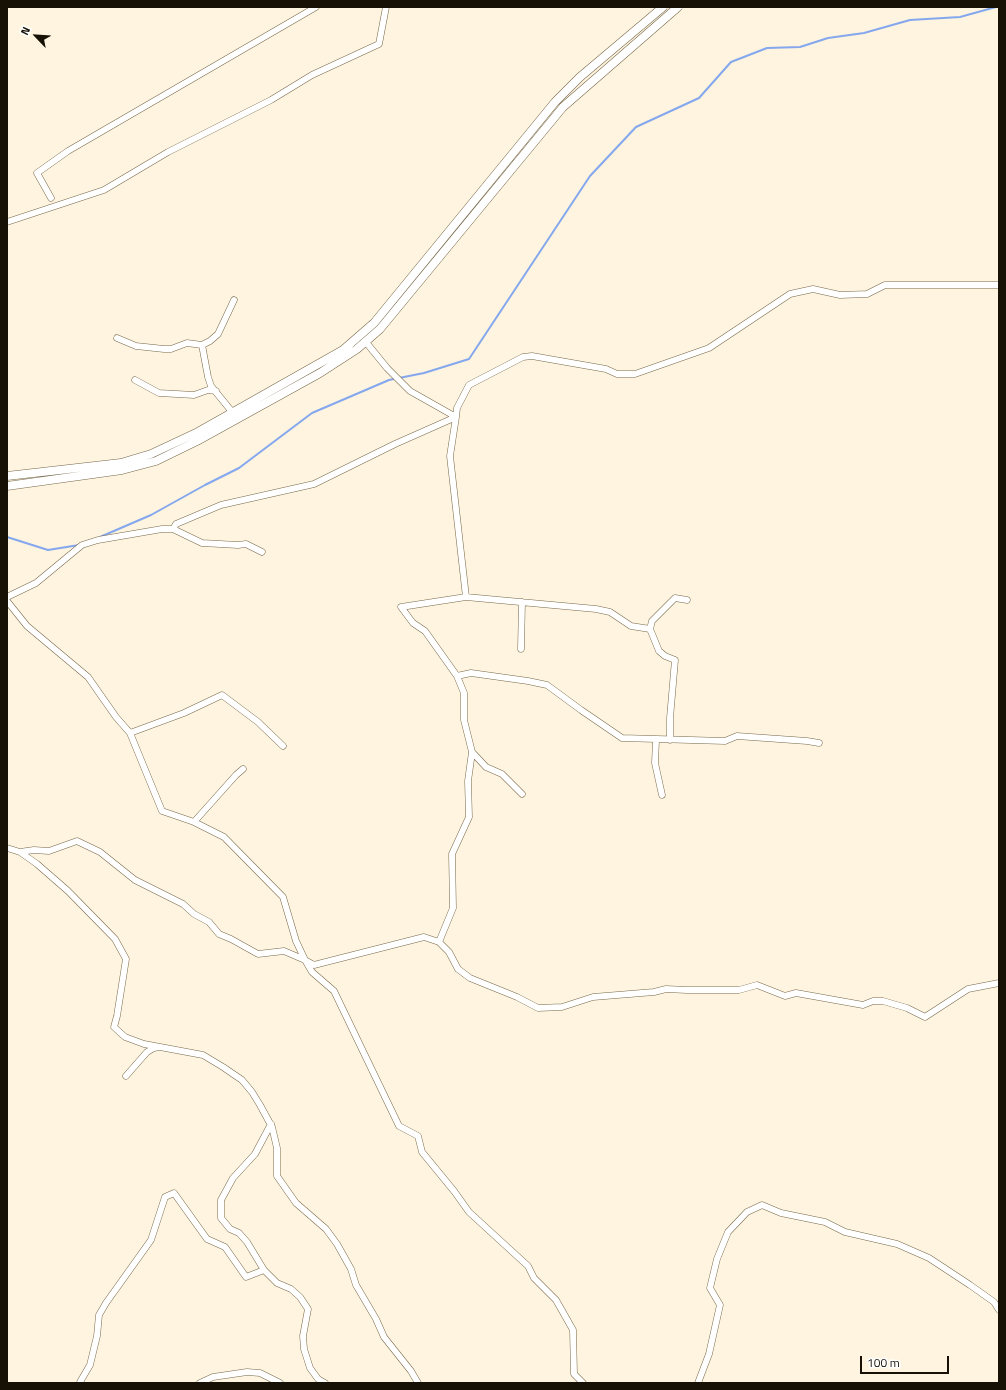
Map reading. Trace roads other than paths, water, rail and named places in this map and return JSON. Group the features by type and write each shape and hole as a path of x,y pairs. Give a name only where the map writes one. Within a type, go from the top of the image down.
{"main road":[{"path":"7,476 121,463 151,454 198,432 233,413 342,350 374,323 555,102 580,77 663,7"},
{"path":"7,486 122,470 156,461 197,441 320,373 357,349 385,323 563,107 678,7"}],"street":[{"path":"50,198 37,173 68,152 316,7"},
{"path":"7,222 104,190 168,152 270,100 312,75 379,44 386,7"},
{"path":"466,597 450,456 457,408 469,385 523,358 532,356 606,369 617,374 635,374 709,348 790,294 813,289 840,294 867,294 885,285 999,285"},
{"path":"117,338 136,346 164,349 187,343 202,345 210,341 218,334 234,300"},
{"path":"366,341 387,368 410,391 456,417"},
{"path":"202,345 211,386 233,413"},
{"path":"135,380 158,392 194,395 208,390 216,391"},
{"path":"173,529 176,524 221,505 314,484 395,444 456,417"},
{"path":"7,597 36,583 82,545 98,540 162,529 173,529 202,543 246,544 262,552"},
{"path":"439,942 453,908 452,854 469,817 468,781 472,752 464,720 464,693 457,676 425,631 413,623 401,607 466,597 596,609 610,612 632,626 650,629"},
{"path":"670,740 670,718 675,660 665,656 659,651 650,629 652,621 675,598 686,600"},
{"path":"7,601 27,626 88,677 116,717 130,733 162,811 194,822 224,837 283,897 296,942 305,960 312,972 334,991 399,1126 418,1136 422,1152 469,1212 528,1266 534,1278 556,1300 573,1330 574,1374 583,1383"},
{"path":"521,649 522,602"},
{"path":"457,676 471,674 547,685 622,738 724,741 737,736 819,743"},
{"path":"130,733 184,714 222,695 258,722 282,746"},
{"path":"656,740 655,763 662,795"},
{"path":"472,752 486,767 502,774 522,794"},
{"path":"194,822 243,769"},
{"path":"20,852 34,850 49,851 77,841 100,852 135,880 183,904 194,914 209,922 219,934 231,938 258,954 284,951 314,965 424,937 439,942 449,952 458,969 470,978 517,997 538,1008 562,1007 593,997 654,992 666,989 739,990 757,985 785,996 796,993 863,1005 873,1001 883,1001 907,1008 925,1017 968,989 999,983"},
{"path":"7,848 20,852 37,864 68,891 115,939 126,959 118,1016 114,1027 125,1037 144,1044 163,1046 203,1055 242,1080 260,1105 270,1124 277,1148 277,1176 296,1203 326,1229 337,1244 351,1270 356,1285 376,1319 384,1337 411,1371 418,1383"},
{"path":"126,1076 147,1052 154,1048 163,1046"},
{"path":"270,1124 255,1154 233,1178 221,1200 221,1218 230,1229 239,1234 247,1242 264,1270 277,1283 291,1289 300,1297 308,1309 303,1336 304,1349 310,1368 318,1379 325,1383"},
{"path":"81,1383 80,1382 90,1365 97,1336 99,1315 151,1240 166,1196 174,1193 207,1239 225,1247 246,1277 264,1270"},
{"path":"698,1383 709,1354 720,1305 710,1288 718,1259 728,1232 747,1212 762,1205 781,1213 825,1222 844,1232 897,1244 929,1258 994,1302 999,1310"},
{"path":"200,1383 213,1377 247,1372 260,1373 280,1383"}],"waterway":[{"path":"100,537 151,515 239,468 312,413 389,380 424,373 469,359 590,176 636,127 699,98 731,62 767,48 800,47 828,38 864,33 910,20 960,17 996,7"},
{"path":"7,537 48,550 79,545"}]}
